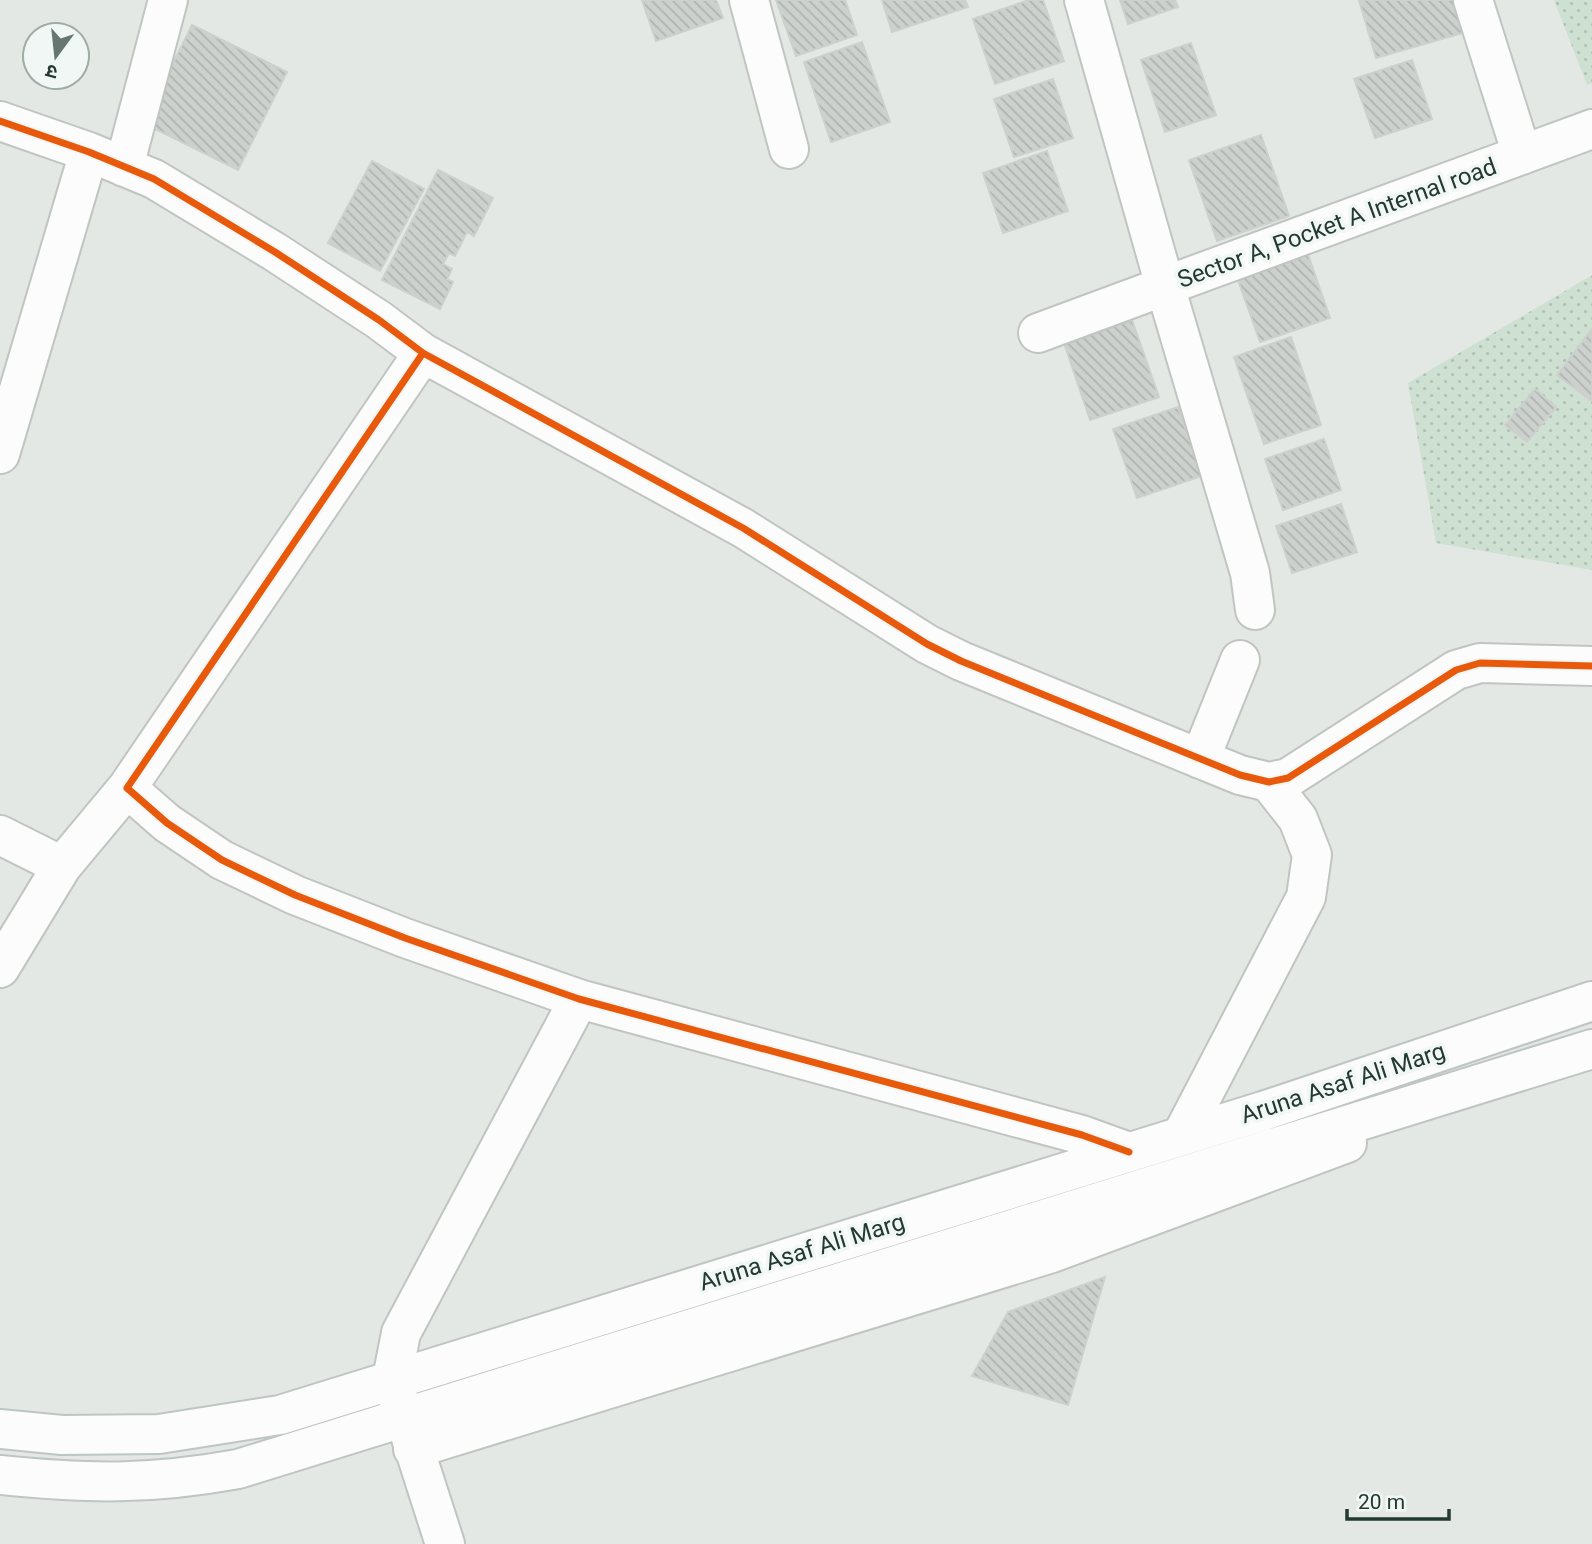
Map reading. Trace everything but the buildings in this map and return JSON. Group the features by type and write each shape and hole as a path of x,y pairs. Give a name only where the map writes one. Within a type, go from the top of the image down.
{"street":[{"path":"124,167 167,0"},
{"path":"748,0 789,149"},
{"name":"Sector A, Pocket A Internal road","path":"1084,0 1164,286 1592,129"},
{"name":"Sector A, Pocket A Internal road","path":"1473,0 1522,155"},
{"path":"0,121 89,152 154,179 219,217 379,320 423,353 743,528 927,644 961,662 1240,775 1269,782 1289,778 1457,670 1480,663 1592,666"},
{"path":"0,454 89,152"},
{"path":"1038,333 1164,286 1250,573 1255,610"},
{"path":"0,968 62,866 127,788 423,353"},
{"path":"1199,759 1240,660"},
{"path":"1182,1135 1306,897 1312,855 1297,819 1269,782"},
{"path":"127,788 202,848 295,895 579,999 1082,1135 1129,1152"},
{"path":"0,835 62,866"},
{"path":"445,1544 392,1379 401,1333 579,999"},
{"name":"Aruna Asaf Ali Marg","path":"0,1429 62,1435 159,1434 280,1415 1129,1152 1592,1001"},
{"name":"Aruna Asaf Ali Marg","path":"0,1475 87,1483 187,1478 290,1454 408,1433 1592,1049"},
{"path":"408,1433 1052,1253 1391,1127 1592,1065"}],"green space":[{"path":"1554,0 1592,0 1592,83 1587,85"},
{"path":"1592,275 1592,570 1436,543 1408,383"}],"cycle path":[{"path":"0,121 89,152 154,179 275,252 379,320 423,353 743,528 927,644 961,661 1240,775 1269,782 1288,778 1456,670 1480,663 1592,666"},
{"path":"423,353 127,788 167,823 222,860 295,895 405,938 579,999 1082,1135 1129,1152"}]}
